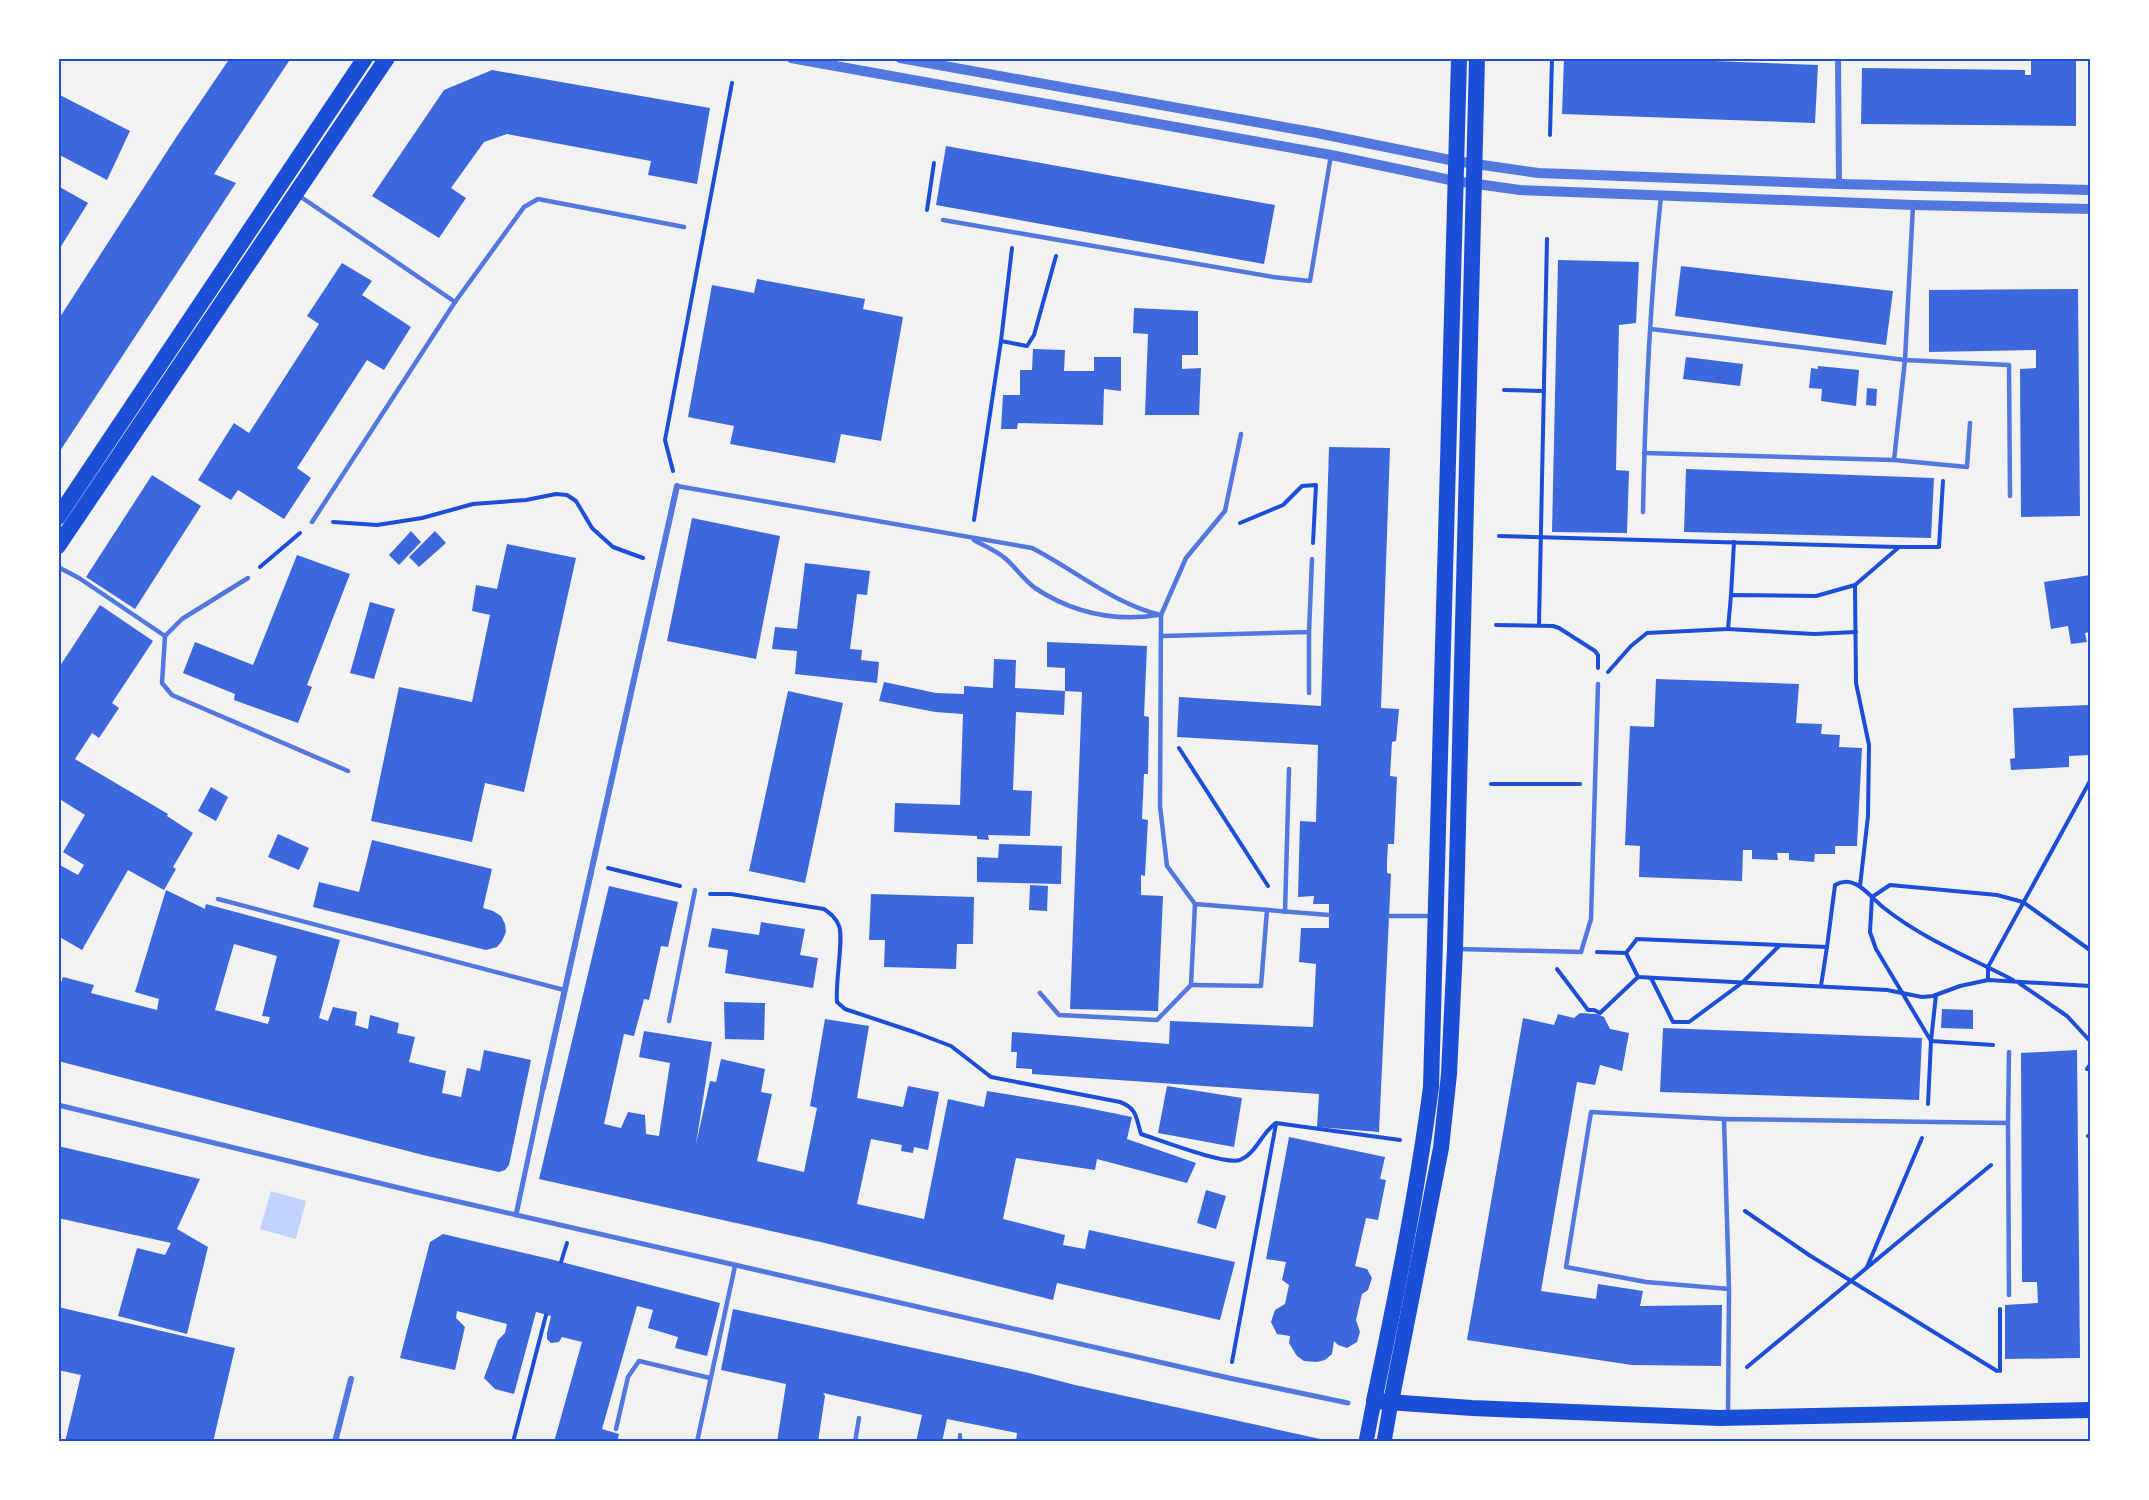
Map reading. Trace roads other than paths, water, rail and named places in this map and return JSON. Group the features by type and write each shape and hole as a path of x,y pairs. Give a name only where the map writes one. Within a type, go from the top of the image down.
{"highway":[{"path":"58,518 365,58"},
{"path":"58,546 387,58"},
{"path":"1459,58 1431,1087 1424,1144 1374,1401 1472,1408 1728,1418 2091,1410"},
{"path":"1391,1402 1441,1148 1449,1074 1455,949 1477,58"}],"main road":[{"path":"1366,1442 1374,1401"},
{"path":"1384,1442 1391,1402"}],"street":[{"path":"791,58 1331,155 1455,181 1520,190 1913,205 2091,209"},
{"path":"900,58 1455,160 1538,173 2091,190"},
{"path":"1838,58 1839,184"},
{"path":"516,1215 677,486"},
{"path":"58,1105 735,1266 1348,1403"},
{"path":"335,1442 351,1378"}],"lane":[{"path":"943,220 1273,277 1310,281 1331,155"},
{"path":"295,194 455,302"},
{"path":"1642,512 1651,329 1661,196"},
{"path":"312,522 455,302 524,207 538,199 684,227"},
{"path":"1894,460 1905,360 1913,205"},
{"path":"1651,329 1905,360 2009,365 2010,496"},
{"path":"1644,453 1894,460 1968,466 1970,423"},
{"path":"1040,993 1059,1015 1157,1020 1191,985 1195,904 1167,866 1160,806 1163,636 1161,615 1186,558 1225,511 1241,434"},
{"path":"677,486 1032,548 1059,561 1127,604 1161,615"},
{"path":"972,539 1005,558 1033,587 1068,607 1116,618 1161,615"},
{"path":"1308,693 1312,559"},
{"path":"58,567 79,578 165,636"},
{"path":"248,578 182,619 165,636 162,683 172,695 348,771"},
{"path":"1163,636 1309,632"},
{"path":"1455,949 1581,952 1591,919 1598,684"},
{"path":"1285,912 1289,769"},
{"path":"669,1021 695,890"},
{"path":"218,899 564,990"},
{"path":"1195,904 1329,915"},
{"path":"1191,985 1261,986 1266,910"},
{"path":"1389,916 1436,917"},
{"path":"2009,1052 2009,1295"},
{"path":"1729,1289 1646,1282 1566,1266 1591,1112 1724,1119 2008,1123"},
{"path":"1724,1119 1729,1289 1728,1418"},
{"path":"697,1442 735,1266"},
{"path":"616,1429 628,1377 639,1361 710,1378"},
{"path":"855,1442 859,1418"},
{"path":"960,1435 960,1442"}],"water":[{"path":"271,1191 306,1201 296,1239 260,1229"}]}
